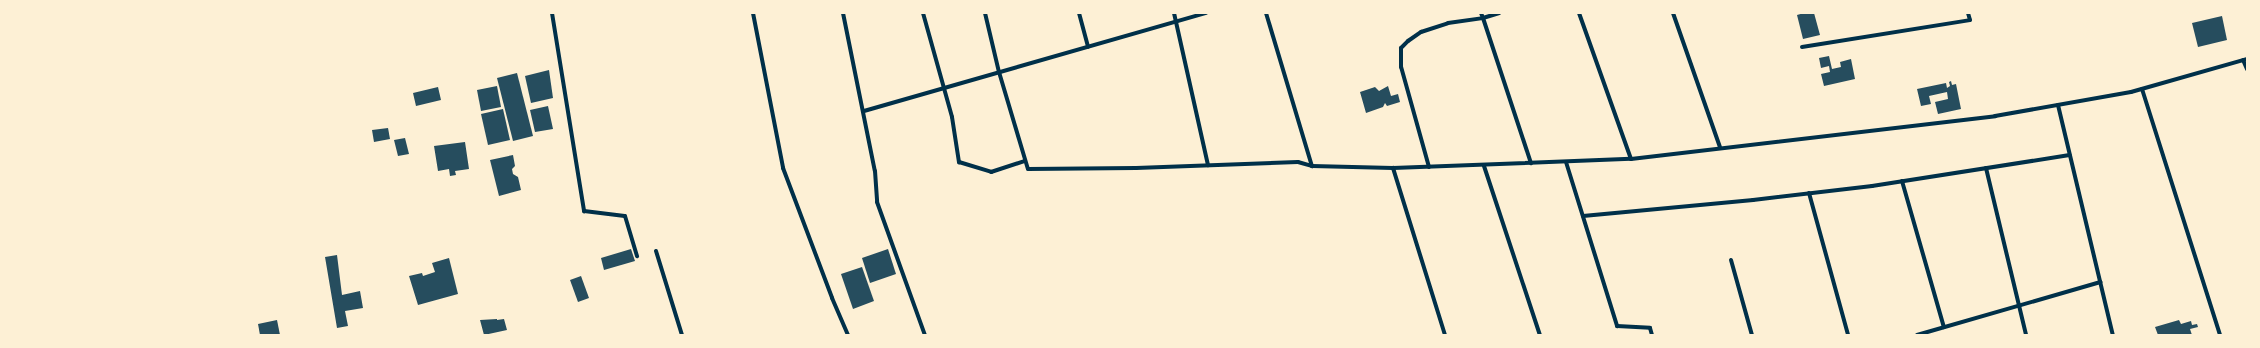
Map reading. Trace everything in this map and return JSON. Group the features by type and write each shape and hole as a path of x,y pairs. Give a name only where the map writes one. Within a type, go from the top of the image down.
{"street":[{"path":"552,13 584,211 625,216 637,256"},
{"path":"753,13 783,168 832,298 848,335"},
{"path":"844,13 875,171 877,202 925,335"},
{"path":"923,13 952,117 959,162 991,172 1024,161"},
{"path":"984,13 1024,161 1028,169 1065,170 1298,162 1312,166 1393,168 1484,166 1631,159 1720,147 1995,116 2142,89 2245,59 2247,69"},
{"path":"1079,13 1088,47"},
{"path":"1174,13 1208,165"},
{"path":"864,111 1206,13"},
{"path":"1266,13 1312,166"},
{"path":"1429,167 1401,68 1401,48 1421,32 1448,23 1482,15 1499,13"},
{"path":"1579,13 1631,159"},
{"path":"1673,13 1720,147"},
{"path":"1802,47 1970,20 1968,13"},
{"path":"1482,15 1531,163"},
{"path":"2142,89 2220,335"},
{"path":"2058,105 2114,335"},
{"path":"1583,216 1808,193 1902,181 2070,155"},
{"path":"1566,162 1617,326 1650,328 1652,335"},
{"path":"1484,166 1540,335"},
{"path":"1393,168 1445,335"},
{"path":"1986,168 2026,335"},
{"path":"1902,181 1944,327"},
{"path":"1808,193 1848,335"},
{"path":"656,251 682,335"},
{"path":"1731,260 1752,335"},
{"path":"1917,335 1929,334 1944,327 2019,304 2101,282"}],"building":[{"path":"1814,13 1820,35 1803,39 1797,15"},
{"path":"2222,16 2227,40 2198,47 2192,23"},
{"path":"1829,56 1832,69 1841,67 1840,62 1851,59 1855,79 1824,86 1821,74 1830,72 1829,66 1821,68 1819,58"},
{"path":"549,70 553,98 531,103 525,76"},
{"path":"517,73 533,136 513,141 497,78"},
{"path":"1951,81 1952,85 1956,84 1961,109 1938,114 1935,102 1948,99 1947,92 1929,96 1931,104 1921,106 1917,89 1946,83 1947,88 1950,86 1949,82"},
{"path":"497,86 501,107 481,111 477,90"},
{"path":"1388,86 1391,96 1398,94 1400,102 1387,106 1385,103 1383,107 1366,113 1360,92 1375,87 1379,91"},
{"path":"438,87 441,100 416,106 413,93"},
{"path":"548,106 553,129 535,132 530,110"},
{"path":"503,109 510,140 488,145 481,114"},
{"path":"388,128 390,139 374,142 372,130"},
{"path":"405,138 409,154 398,156 394,140"},
{"path":"465,142 469,169 455,171 456,175 450,176 449,169 438,171 434,146"},
{"path":"513,155 515,166 512,169 513,174 518,177 521,190 499,196 490,160"},
{"path":"631,249 635,261 604,270 601,258"},
{"path":"888,249 896,274 870,283 862,258"},
{"path":"337,255 342,295 360,291 363,308 345,311 348,326 337,328 325,257"},
{"path":"449,258 458,294 418,305 409,276 422,273 423,276 435,272 432,263"},
{"path":"862,267 874,301 853,309 841,274"},
{"path":"581,276 589,298 578,302 570,280"},
{"path":"504,319 507,330 484,335 480,320"},
{"path":"277,320 280,335 260,335 258,324"},
{"path":"2179,320 2181,324 2191,321 2192,325 2197,324 2198,327 2190,329 2192,335 2158,335 2155,327"}]}
